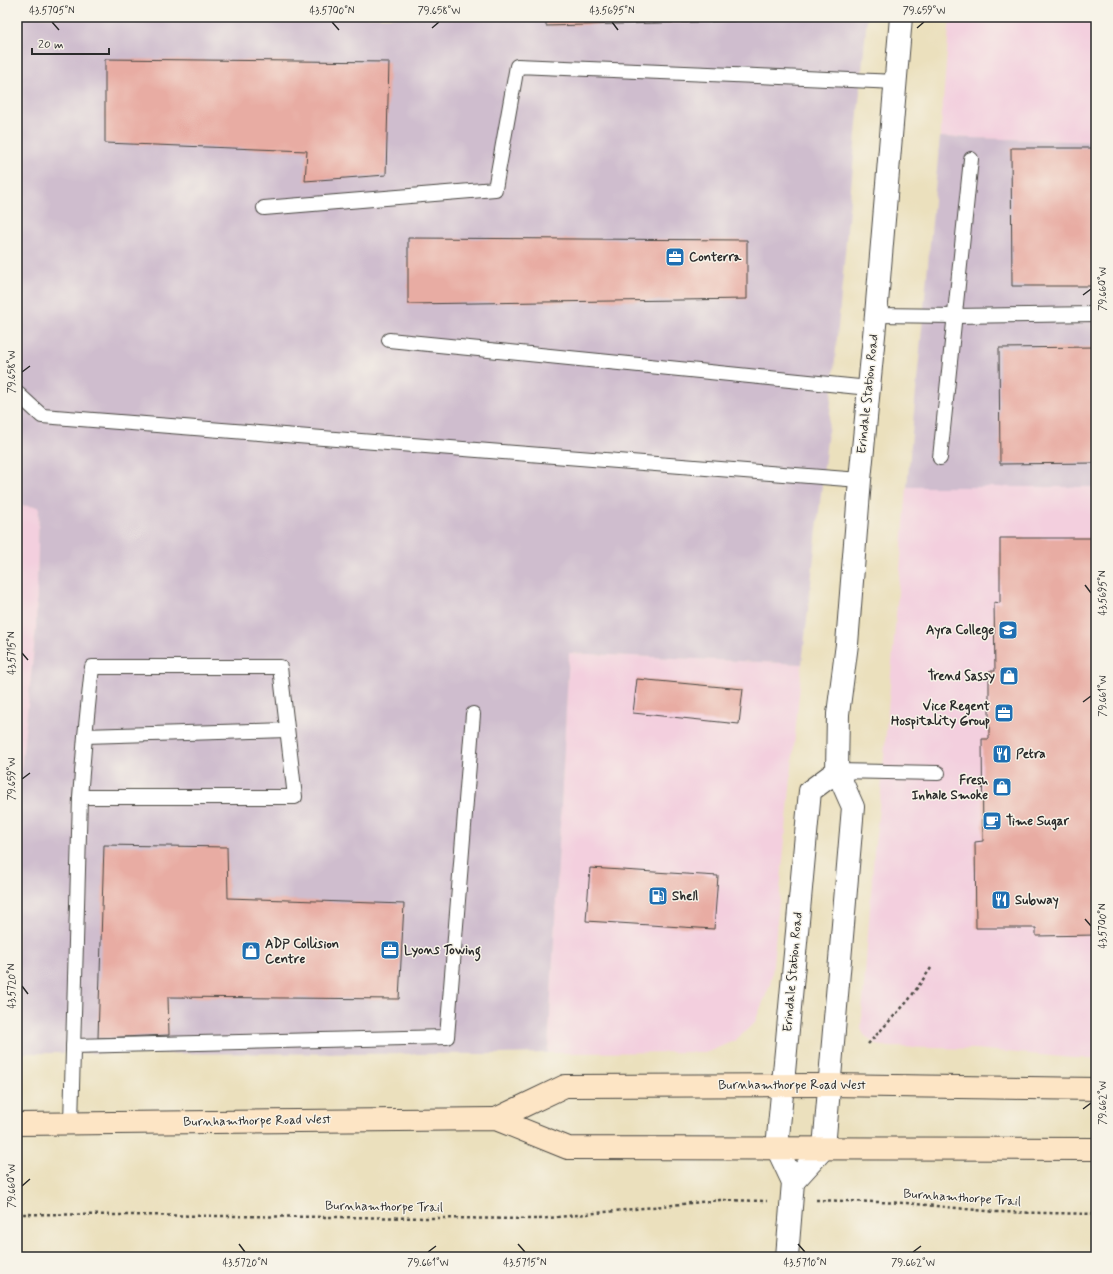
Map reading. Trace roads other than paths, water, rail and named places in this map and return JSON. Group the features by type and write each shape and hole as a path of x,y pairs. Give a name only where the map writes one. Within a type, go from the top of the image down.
{"main road":[{"name":"Burnhamthorpe Road West","path":"496,1119 565,1086 829,1085 1096,1089"},
{"name":"Burnhamthorpe Road West","path":"17,1124 496,1119 568,1148 1096,1148"}],"street":[{"name":"Erindale Station Road","path":"824,1148 853,807 837,771 838,714 847,644 860,480 897,82 901,17"},
{"name":"Erindale Station Road","path":"787,1257 793,1182 777,1148 810,791 837,771"},
{"path":"793,1182 824,1148"}],"lane":[{"path":"264,208 495,189 517,66 897,82"},
{"path":"940,458 971,159"},
{"path":"876,315 955,316 1096,314"},
{"path":"390,340 869,388"},
{"path":"17,393 42,416 860,480"},
{"path":"71,1123 80,797 92,667 280,666 295,797 80,797"},
{"path":"73,1046 447,1038 473,714"},
{"path":"85,736 287,730"},
{"path":"837,771 938,773"}],"place":[{"name":"Conterra","path":"675,257"},
{"name":"Ayra College","path":"1008,630"},
{"name":"Trend Sassy","path":"1009,676"},
{"name":"Vice Regent Hospitality Group","path":"1004,713"},
{"name":"Petra","path":"1002,754"},
{"name":"Fresh Inhale Smoke","path":"1002,787"},
{"name":"Time Sugar","path":"992,821"},
{"name":"Shell","path":"658,896"},
{"name":"Subway","path":"1001,900"},
{"name":"Lyons Towing","path":"390,950"},
{"name":"ADP Collision Centre","path":"251,951"}]}
